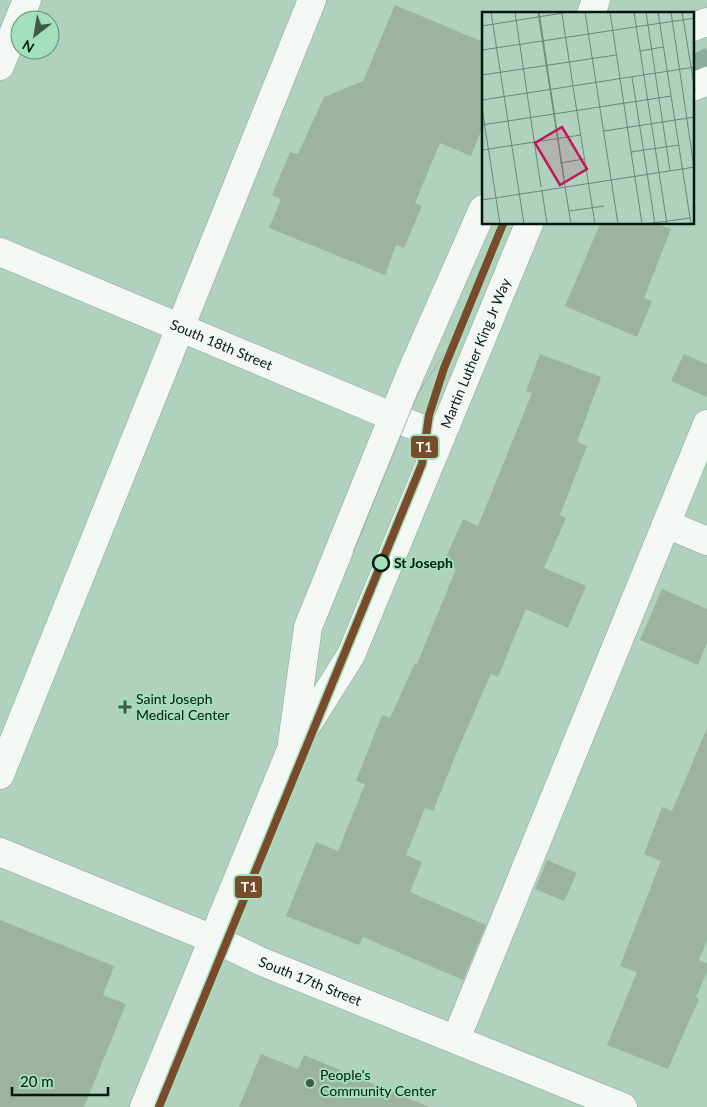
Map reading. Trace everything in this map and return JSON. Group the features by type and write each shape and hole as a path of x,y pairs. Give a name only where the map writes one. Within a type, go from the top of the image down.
{"main road":[{"path":"0,66 27,0"},
{"path":"0,775 312,0"},
{"path":"592,12 596,0"},
{"path":"694,27 707,22"},
{"name":"Martin Luther King Jr Way","path":"290,752 308,627 393,417 482,211"},
{"name":"Martin Luther King Jr Way","path":"144,1107 290,752 351,656 530,225"},
{"name":"South 18th Street","path":"0,252 441,437"},
{"path":"456,1039 707,424"},
{"path":"666,524 707,541"},
{"name":"South 17th Street","path":"0,852 213,939 260,961 623,1107"}],"path":[{"path":"405,1096 435,1107"}],"building":[{"path":"395,5 482,42 482,128 471,156 440,143 415,203 422,206 404,248 396,245 385,275 269,228 281,199 272,195 290,152 298,154 324,97 363,81"},
{"path":"600,225 660,225 671,229 644,298 652,301 637,337 565,306"},
{"path":"540,354 601,377 577,442 587,446 560,515 566,518 544,568 586,586 568,628 526,609 498,677 491,674 433,811 425,808 406,855 422,862 410,892 486,925 463,980 363,937 359,945 286,916 316,842 338,851 365,784 356,781 382,715 390,718 415,663 417,664 456,569 443,564 463,519 478,526 532,393 526,391"},
{"path":"684,354 707,364 707,397 671,381"},
{"path":"662,589 707,609 707,643 698,665 640,640"},
{"path":"707,728 707,940 699,960 707,963 707,972 696,997 699,999 668,1069 607,1045 637,972 620,966 661,861 644,854 662,807 672,811"},
{"path":"547,860 577,873 564,901 535,889"},
{"path":"0,920 114,966 103,995 126,1004 84,1107 0,1107"},
{"name":"People's Community Center","path":"261,1054 298,1069 304,1055 429,1107 239,1107"}],"tunnel":[{"path":"694,56 700,69"}],"tram line":[{"path":"381,563 422,464 429,415 444,368 503,225"},
{"path":"353,552 418,393 447,350"}],"transit line":[{"name":"T1","path":"159,1107 422,464 429,415 444,368 503,225"}],"place":[{"name":"St Joseph","path":"381,563"},
{"name":"Saint Joseph Medical Center","path":"125,707"},
{"name":"People's Community Center","path":"310,1083"}]}
